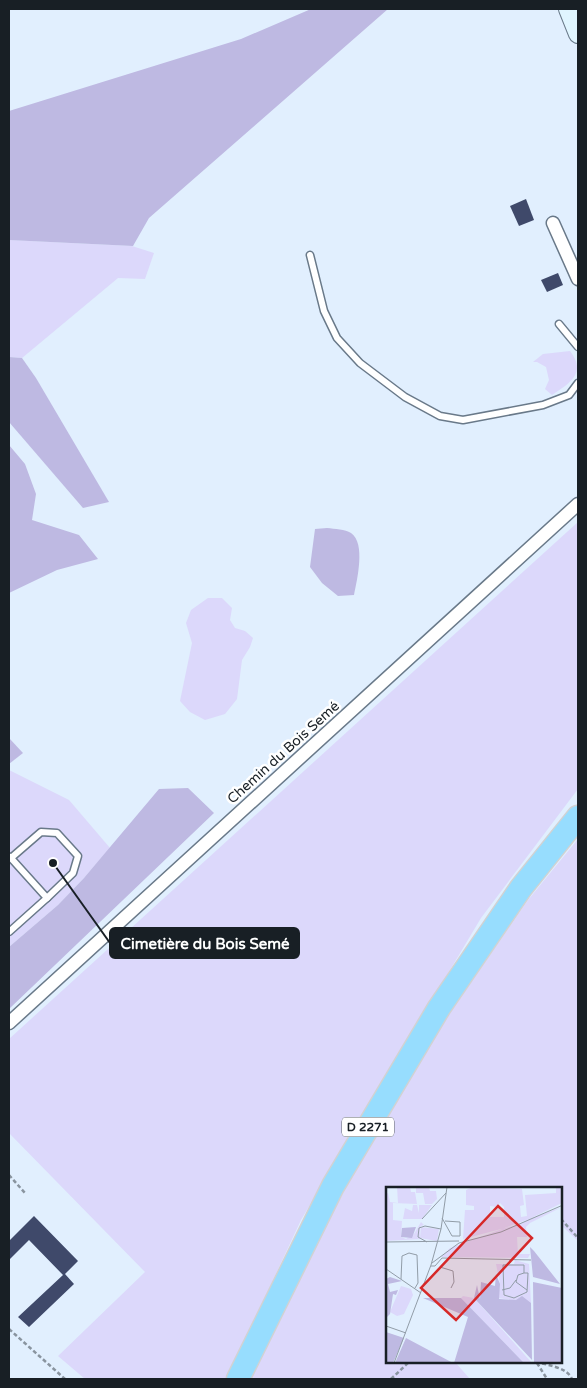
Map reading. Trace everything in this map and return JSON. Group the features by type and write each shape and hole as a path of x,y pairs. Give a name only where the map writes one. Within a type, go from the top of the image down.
{"highway":[{"path":"521,888 549,840 578,801"},
{"name":"D 2271","path":"238,1379 333,1186 439,1008 521,888 578,817"}],"main road":[{"path":"568,9 578,34"}],"street":[{"path":"553,223 578,279"},
{"name":"Chemin du Bois Semé","path":"9,1022 578,504"}],"lane":[{"path":"310,255 324,311 337,338 360,363 405,397 440,416 463,420 543,405 570,395 578,383"},
{"path":"559,324 578,347"},
{"path":"9,932 46,898 73,873 78,856 57,833 41,832 10,857 46,898"}],"path":[{"path":"9,1175 25,1193"},
{"path":"562,1220 578,1238"},
{"path":"9,1329 65,1379"},
{"path":"391,1379 408,1363"},
{"path":"537,1363 547,1379"},
{"path":"539,1363 567,1372 572,1379"}],"shaded area":[{"path":"311,9 388,9 149,218 133,246 9,240 9,111 241,39"},
{"path":"9,240 132,246 154,253 145,279 118,278 22,358 9,357"},
{"path":"570,351 575,359 577,371 570,382 552,395 545,389 549,380 546,367 533,362 543,354"},
{"path":"9,357 22,358 36,378 109,502 83,508 9,422"},
{"path":"9,445 25,464 36,494 32,520 79,535 98,559 57,570 9,593"},
{"path":"578,522 578,789 481,918 301,1220 227,1379 85,1379 58,1356 145,1272 9,1133 9,1039"},
{"path":"327,528 346,531 356,538 359,562 354,595 338,596 322,583 310,567 315,529"},
{"path":"208,598 222,598 232,608 230,620 235,628 245,631 253,638 242,660 237,699 225,714 205,720 190,712 180,701 192,643 186,623 191,610"},
{"path":"9,738 23,753 9,764"},
{"path":"9,770 69,800 110,848 58,905 9,947"},
{"path":"188,788 214,813 9,1009 9,947 58,905 84,878 159,789"},
{"path":"578,839 578,1241 562,1226 562,1187 386,1187 386,1363 456,1363 470,1379 248,1379 302,1270 369,1145 448,1016 528,900"}],"building":[{"path":"526,199 534,220 519,226 510,206"},
{"path":"558,273 563,285 547,292 541,280"},
{"path":"34,1216 78,1261 65,1274 74,1284 29,1327 18,1317 63,1275 29,1240 9,1260 9,1241"}],"place":[{"name":"Cimetière du Bois Semé","path":"53,863"}]}
